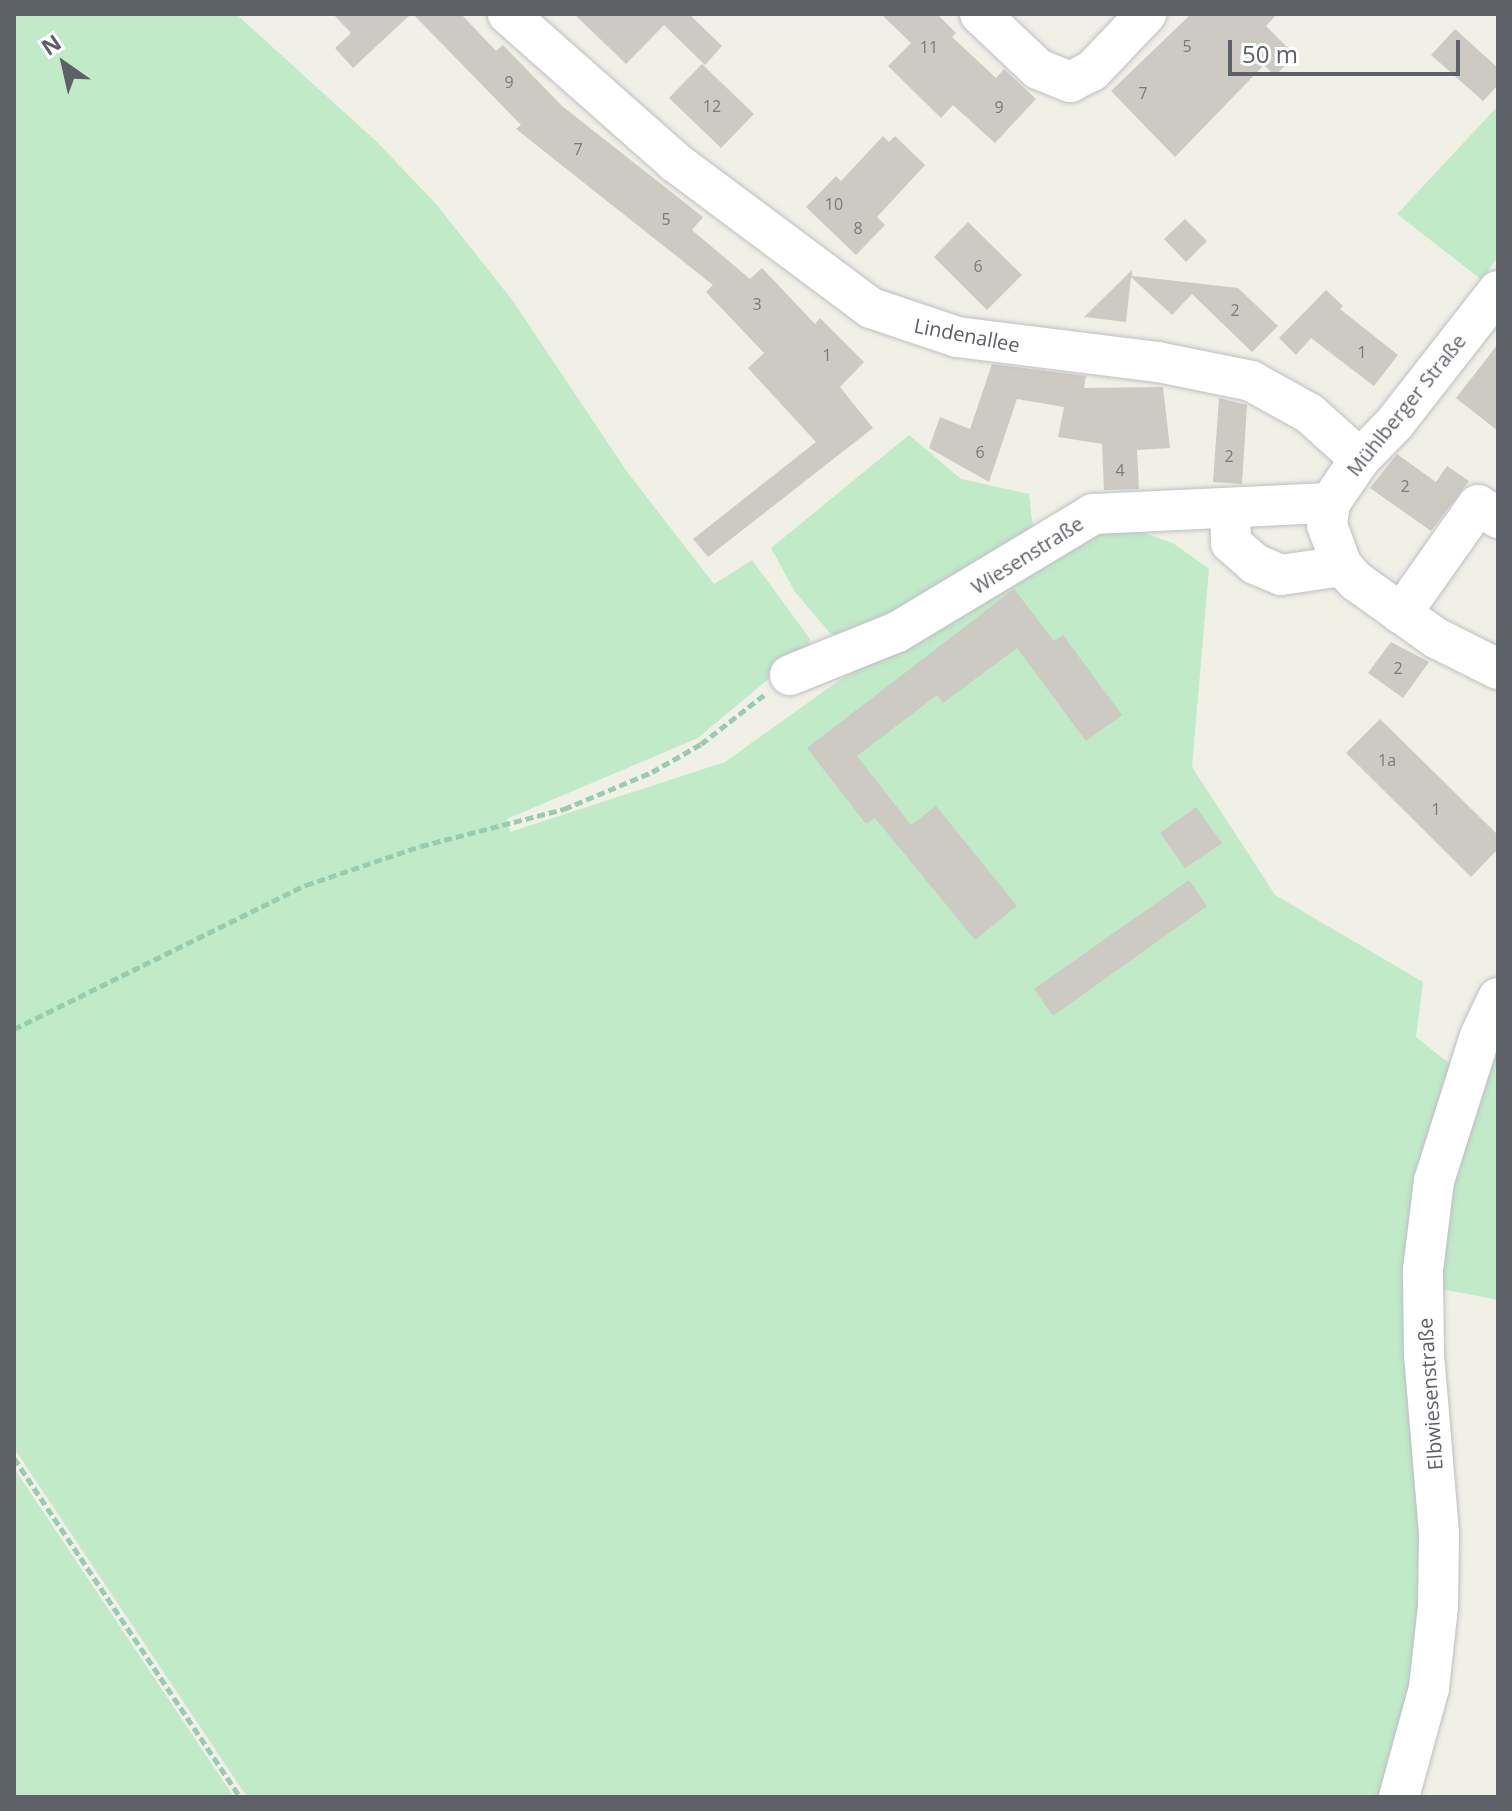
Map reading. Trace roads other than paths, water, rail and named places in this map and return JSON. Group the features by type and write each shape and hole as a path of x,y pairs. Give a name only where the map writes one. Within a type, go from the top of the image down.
{"street":[{"name":"Lindenallee","path":"508,14 675,162 871,308 957,337 1158,362 1251,381 1309,413 1360,459"},
{"path":"980,14 1038,69 1070,82 1092,71 1146,14"},
{"name":"Mühlberger Straße","path":"1329,514 1360,459 1395,423 1498,291"},
{"path":"1401,614 1478,505 1498,518"},
{"name":"Wiesenstraße","path":"790,675 897,632 1093,514 1124,510 1171,514 1230,511 1329,514"},
{"path":"1230,511 1231,543 1255,564 1281,575 1342,566"},
{"path":"1329,514 1342,566 1401,614 1498,669"},
{"name":"Elbwiesenstraße","path":"1399,1797 1429,1688 1438,1606 1439,1533 1424,1356 1423,1270 1434,1181 1480,1036 1498,998"}]}
